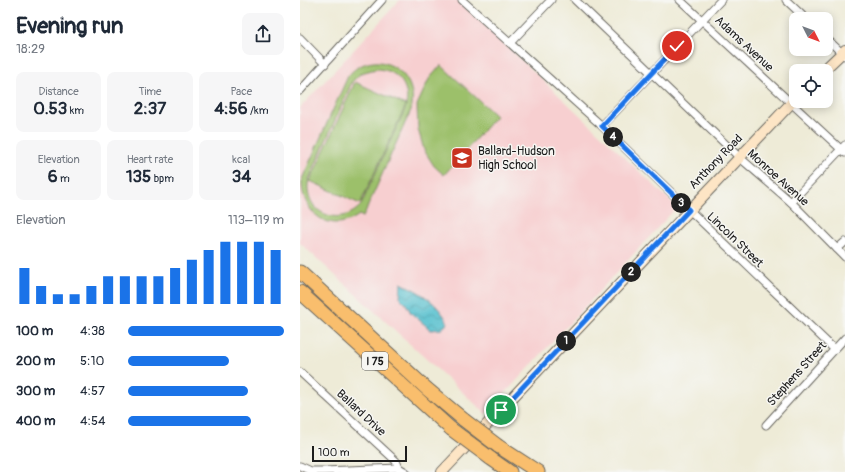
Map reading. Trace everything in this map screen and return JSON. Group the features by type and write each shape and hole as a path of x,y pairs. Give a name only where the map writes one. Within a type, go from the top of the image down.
{"highway":[{"name":"I 75","path":"300,272 421,384 498,446 538,472"},
{"name":"I 75","path":"300,292 451,429 510,472"}],"street":[{"path":"300,91 381,0"},
{"name":"Lincoln Street","path":"462,0 602,126 834,350"},
{"path":"510,44 551,0"},
{"name":"Monroe Avenue","path":"575,0 739,157 791,202 845,257"},
{"name":"Adams Avenue","path":"680,0 789,96"},
{"path":"602,126 721,0"},
{"path":"786,0 799,12"},
{"path":"300,38 325,64"},
{"path":"832,64 844,53 833,44"},
{"name":"Anthony Road","path":"442,472 789,105"},
{"name":"Adams Avenue","path":"802,108 844,149"},
{"path":"791,202 844,149"},
{"path":"838,249 845,242"},
{"name":"Stephens Street","path":"766,425 845,338"},
{"name":"Ballard Drive","path":"300,372 396,461 403,470"},
{"path":"300,466 311,471 403,470"}],"shaded area":[{"name":"Ballard-Hudson High School","path":"400,0 458,0 677,207 486,414 300,243 300,108"}],"green space":[{"path":"371,62 380,62 396,68 407,79 412,94 411,110 363,217 359,215 348,221 338,223 328,222 319,218 306,202 302,179 348,76 362,65","holes":["376,69 390,72 395,75 404,85 407,98 405,109 361,205 352,212 342,216 333,216 316,208 311,200 308,190 309,179 352,82 361,73"]},
{"path":"441,65 496,116 444,175 434,166 424,150 418,129 417,105 429,79"},
{"path":"355,82 406,105 360,204 310,181"}],"water":[{"path":"401,283 422,294 434,303 448,323 442,329 431,330 411,313 406,304 400,298"}],"place":[{"name":"Ballard-Hudson High School","path":"462,158"}],"route":[{"path":"501,410 689,210 602,126 677,46"}]}
